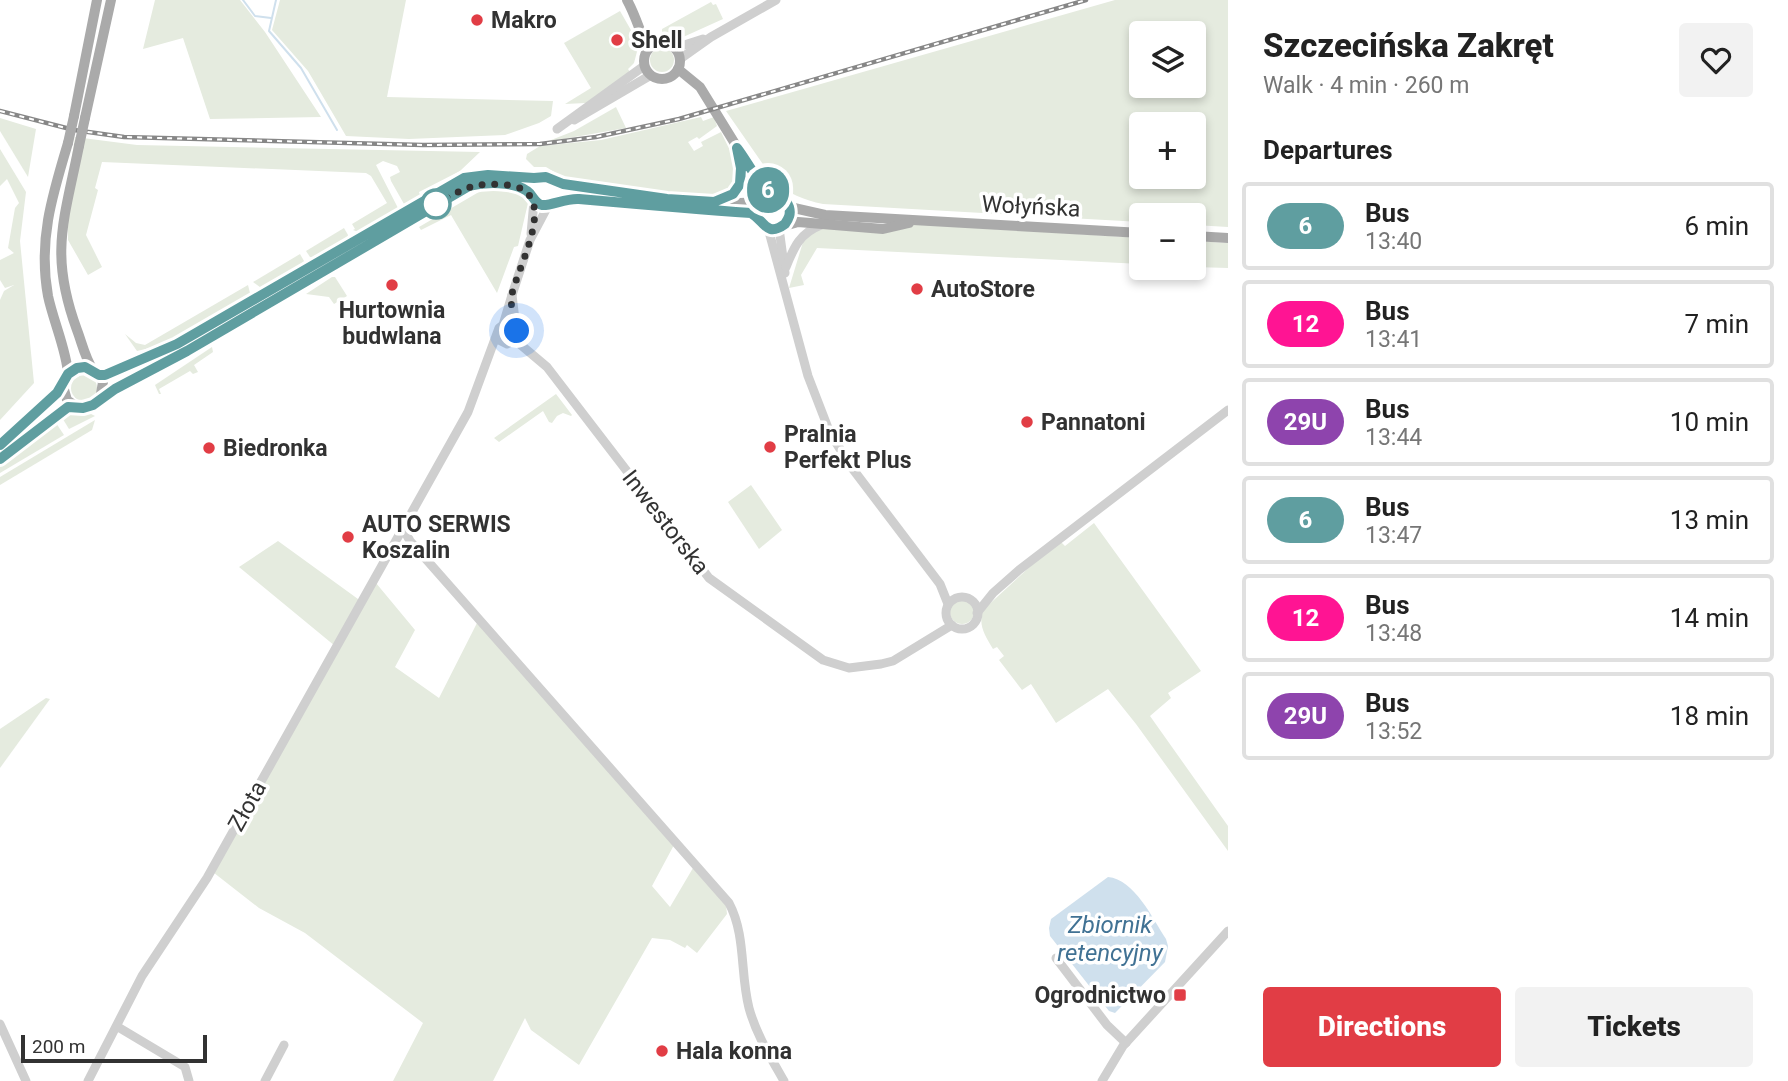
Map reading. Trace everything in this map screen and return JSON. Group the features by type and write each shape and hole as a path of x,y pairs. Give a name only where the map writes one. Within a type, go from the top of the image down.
{"main road":[{"path":"80,117 97,0"},
{"path":"0,445 57,393 68,374 68,365 48,295 44,250 46,225 73,145 111,0"},
{"path":"627,0 639,23 641,35 653,46"},
{"path":"676,63 661,79 648,70 645,54 653,46 670,44 676,63 706,98 738,152 762,201"},
{"path":"73,145 61,228 60,262 63,289 72,317 88,362 103,387 100,399"},
{"path":"0,459 64,410 74,406 89,407 464,188 483,183 515,186 541,204 580,199 751,213 776,228 789,219 788,205 764,186 738,152"},
{"path":"714,202 733,194 740,184 738,152"},
{"path":"68,374 81,367 96,372 115,371 177,344 464,178 488,175 549,177 563,184 654,198 714,202 762,201 774,196"},
{"path":"533,197 532,184 539,178"},
{"path":"551,203 559,190 555,181"},
{"path":"758,218 757,210 762,201"},
{"name":"Wołyńska","path":"788,205 825,215 1129,232"},
{"name":"Wołyńska","path":"776,228 798,222 883,229 918,221"},
{"path":"1206,237 1227,238"},
{"path":"63,386 67,400 74,406"}],"street":[{"path":"676,63 711,37 776,0"},
{"path":"559,128 648,70"},
{"path":"530,240 533,197"},
{"path":"512,342 501,342 497,334 503,325 530,240 551,203"},
{"path":"785,268 794,246 803,234 821,225"},
{"path":"776,228 785,268 786,288"},
{"path":"776,228 786,288 808,376 830,433 852,468 940,584 948,604 946,614 952,625 961,628 970,626 993,593 1059,537 1228,410"},
{"path":"488,361 518,334 512,295"},
{"path":"503,325 510,324 516,328"},
{"name":"Złota","path":"88,1081 142,976 206,878 468,412 497,334"},
{"name":"Inwestorska","path":"512,342 547,367 696,564 721,588 823,660 849,668 893,661 952,625"},
{"path":"403,528 410,541 729,902 740,935 749,1007 759,1034 784,1081"},
{"path":"940,584 957,597 966,597 973,602 977,613"},
{"path":"973,602 993,593"},
{"path":"948,604 957,597"},
{"name":"Inwestorska","path":"924,640 946,614"},
{"path":"1102,1081 1126,1043 1228,931"},
{"path":"1056,958 1107,1026 1126,1043"},
{"path":"0,1024 26,1081"},
{"path":"118,1027 185,1067 189,1081"},
{"path":"265,1081 284,1045"}],"shaded area":[{"path":"155,0 240,0 265,32 321,117 210,119 183,38 143,49"},
{"path":"280,0 406,0 387,97 553,101 551,116 505,135 409,139 346,136 308,71 272,30"},
{"path":"1115,0 1228,0 1228,227 1206,226 1206,203 1129,203 1129,221 823,204 791,193 774,180 726,111"},
{"path":"711,2 716,4 723,19 681,38 662,32 662,29"},
{"path":"620,11 639,44 634,63 628,69 630,72 586,103 565,104 591,88 564,43"},
{"path":"662,48 673,55 674,60 667,71 662,72 651,65 650,60 657,49"},
{"path":"616,107 626,128 546,142 574,131"},
{"path":"701,117 703,121 714,117 717,126 699,139 697,137 688,142 694,151 703,146 701,142 721,132 738,167 737,183 724,196 662,195 566,179 546,167 534,167 526,159 527,154 540,146 601,140"},
{"path":"0,118 36,129 28,177 0,131"},
{"path":"75,137 137,145 480,152 460,171 419,192 420,195 411,204 404,204 391,181 390,177 400,172 397,166 383,161 376,165 399,210 361,233 353,230 355,229 352,224 387,203 371,176 366,173 102,162 86,235 102,267 88,275 68,240 67,188"},
{"path":"0,149 26,192 20,241 34,383 0,420 0,300 4,291 14,285 5,288 0,280 0,260 14,253 8,248 15,208 19,203 7,179 0,186"},
{"path":"484,189 519,193 528,203 518,246 514,247 497,293 451,215 421,230 419,227"},
{"path":"915,224 1129,237 1129,263 817,248 801,275 804,285 789,288 803,242 819,228"},
{"path":"344,228 348,235 346,242 317,259 310,257 306,251"},
{"path":"1206,242 1228,243 1228,268 1206,267"},
{"path":"300,254 304,261 301,268 264,290 253,282"},
{"path":"335,277 347,296 334,304 329,297 306,294"},
{"path":"248,285 251,297 175,342 137,351 125,334 136,343 145,345"},
{"path":"212,347 213,352 194,365 198,372 193,374 190,371 159,389 159,394 155,385"},
{"path":"84,375 93,379 97,388 93,397 84,401 75,397 71,388 75,379"},
{"path":"556,394 571,416 563,413 552,423 543,411 499,442 494,438"},
{"path":"71,411 95,416 69,429 61,416"},
{"path":"54,420 64,435 0,473 0,463"},
{"path":"95,420 92,430 0,485 0,477"},
{"path":"751,485 782,530 759,549 728,502"},
{"path":"1094,523 1201,671 1168,693 1171,698 1150,716 1228,826 1228,851 1108,689 1056,723 1031,684 1022,690 999,660 1004,656 997,647 993,649 983,630 983,610 1059,540 1065,546"},
{"path":"278,541 365,602 376,583 415,630 395,667 439,698 478,621 674,845 652,886 670,907 693,868 726,905 727,914 697,953 687,945 685,948 670,940 652,938 579,1065 531,1030 525,1018 493,1081 393,1081 423,1023 305,933 259,908 209,869 335,646 239,567"},
{"path":"962,600 971,603 974,612 971,621 962,624 953,621 950,612 953,603"},
{"path":"46,698 50,699 0,768 0,729"}],"water":[{"name":"Zbiornik retencyjny","path":"1108,877 1126,885 1142,901 1168,946 1165,962 1115,1013 1109,1011 1050,936 1049,928 1051,919"}],"waterway":[{"path":"243,0 255,16 271,18"},
{"path":"276,0 269,31 301,68 337,130"}],"railway":[{"path":"0,111 74,130 124,137 423,145 540,144 596,137 679,119 1086,0"}],"bus line":[{"name":"6","path":"0,445 57,393 73,369 85,367 93,369 99,375 105,375 164,351 464,178 480,175 549,177 563,184 642,196 714,202 733,194 740,184 742,177 737,148 764,186 774,196 783,199 789,208 789,219 785,224 772,229 764,226 755,214 751,213 570,199 544,205 536,202 531,194 521,187 483,183 469,186 187,351 115,389 93,405 83,408 68,407 0,459"}],"place":[{"name":"Makro","path":"477,20"},
{"name":"Shell","path":"617,40"},
{"name":"Hurtownia budwlana","path":"392,285"},
{"name":"AutoStore","path":"917,289"},
{"name":"Pannatoni","path":"1027,422"},
{"name":"Pralnia Perfekt Plus","path":"770,447"},
{"name":"Biedronka","path":"209,448"},
{"name":"AUTO SERWIS Koszalin","path":"348,537"},
{"name":"Ogrodnictwo","path":"1180,995"},
{"name":"Hala konna","path":"662,1051"}],"route":[{"path":"436,204 464,188 483,183 521,187 531,194 534,211 530,240 512,295 517,331"}]}
